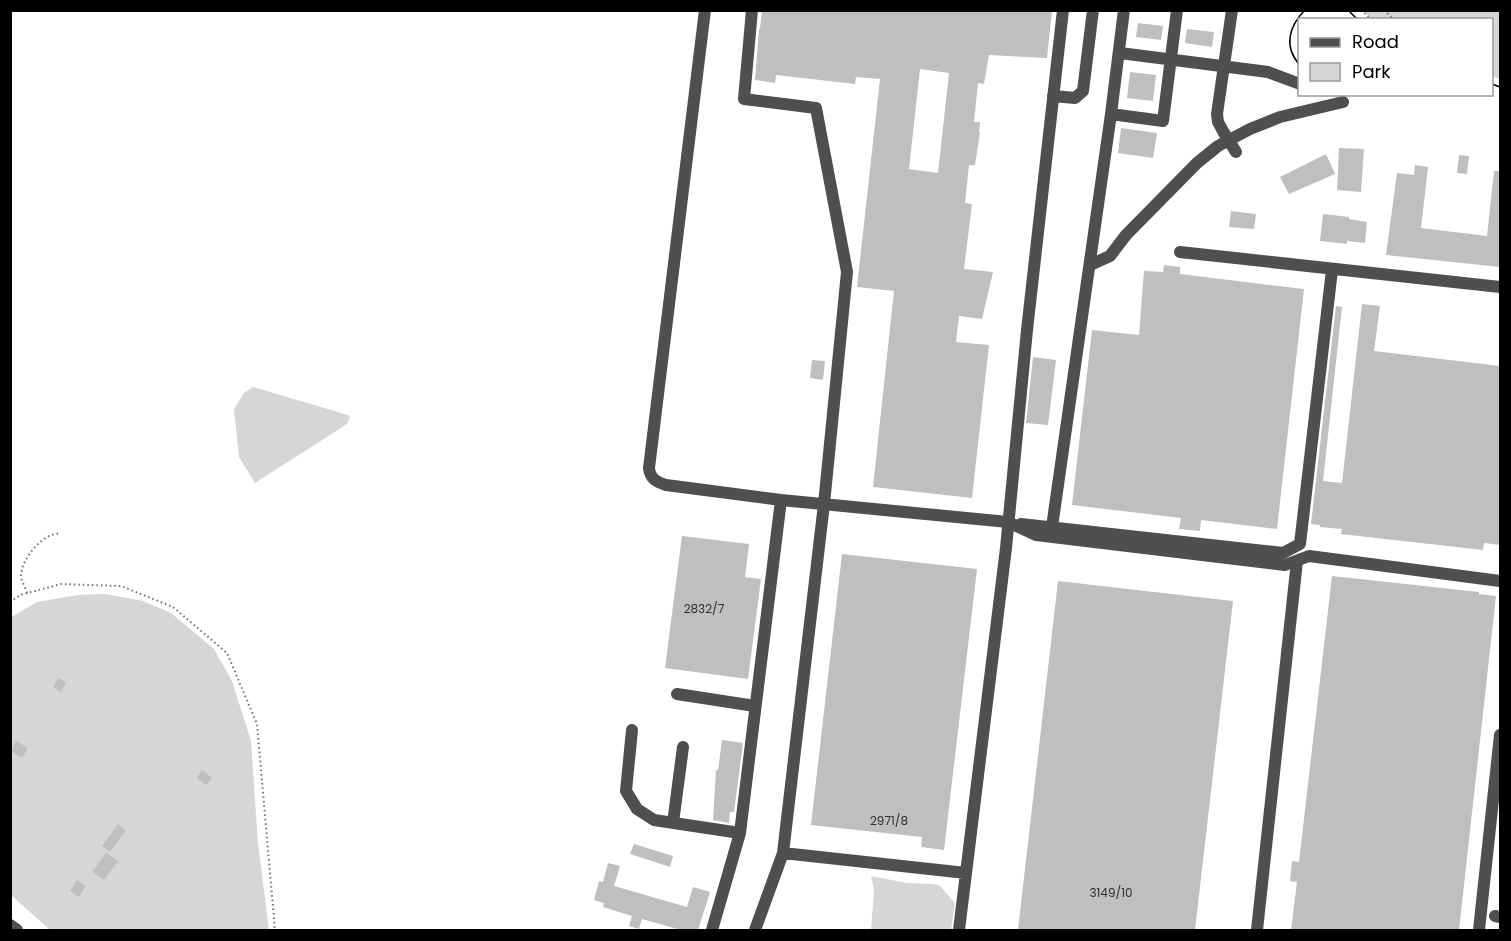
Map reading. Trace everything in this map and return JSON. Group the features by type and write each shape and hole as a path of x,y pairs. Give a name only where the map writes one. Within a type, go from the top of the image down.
{"street":[{"path":"705,10 649,468 651,476 666,485 782,500 1008,522 1283,553 1300,544 1332,270"},
{"path":"752,10 744,99 816,108 847,272 824,504 783,853 754,930"},
{"path":"959,930 1008,522 1063,10"},
{"path":"1053,96 1075,98 1083,91 1093,10"},
{"path":"1052,527 1120,53 1124,10"},
{"path":"1111,114 1163,121 1177,10"},
{"path":"1232,10 1217,114 1218,122 1236,152"},
{"path":"1120,53 1268,72 1298,84"},
{"path":"1090,265 1110,256 1126,235 1197,163 1218,146 1250,129 1280,117 1343,102 1330,96"},
{"path":"1180,252 1500,287"},
{"path":"712,930 740,832 782,500"},
{"path":"1008,522 1036,535 1285,565 1308,556 1500,581"},
{"path":"1257,930 1297,561"},
{"path":"677,694 755,706"},
{"path":"632,730 626,791 637,809 654,820 740,832"},
{"path":"1479,930 1500,735"},
{"path":"673,823 683,747"},
{"path":"783,853 966,873"},
{"path":"10,925 17,930"}],"path":[{"path":"27,593 21,576 24,561 46,536 61,534"},
{"path":"10,602 20,595 62,584 121,586 173,607 227,653 257,724 275,930"}],"green space":[{"path":"1363,11 1500,11 1500,79 1493,76 1493,18 1371,18"},
{"path":"253,387 350,417 347,424 255,483 239,457 234,409 244,393"},
{"path":"105,594 143,601 171,613 214,649 232,681 251,741 258,843 269,930 50,930 11,895 10,618 37,602 78,595"},
{"path":"871,876 940,886 955,903 951,930 871,930 874,890"}],"building":[{"path":"762,10 1052,10 1047,58 989,55 984,84 978,83 974,122 980,122 980,132 975,165 969,165 965,203 972,204 964,269 993,272 982,319 959,316 956,342 989,345 972,498 873,487 894,291 857,287 880,79 856,77 855,84 776,75 775,83 755,80","holes":["920,69 949,73 938,173 909,169"]},
{"path":"1138,23 1163,26 1161,40 1136,37"},
{"path":"1187,29 1214,32 1212,47 1185,43"},
{"path":"1130,72 1156,75 1153,101 1127,98"},
{"path":"1121,128 1157,133 1153,158 1118,153"},
{"path":"1339,148 1364,149 1361,192 1337,190"},
{"path":"1326,154 1335,174 1289,194 1280,177"},
{"path":"1459,155 1469,156 1467,174 1457,173"},
{"path":"1415,165 1428,167 1421,228 1487,236 1494,171 1500,171 1500,267 1386,255 1397,173 1414,175"},
{"path":"1231,211 1256,214 1254,229 1229,227"},
{"path":"1323,214 1367,222 1365,243 1320,241"},
{"path":"1164,265 1180,267 1180,274 1304,289 1277,529 1201,520 1200,531 1179,529 1181,518 1072,505 1092,330 1139,335 1144,271 1163,272"},
{"path":"1362,304 1380,306 1374,351 1500,366 1500,545 1484,543 1483,550 1341,534 1342,529 1311,524 1336,306 1342,307 1323,481 1342,483"},
{"path":"1033,357 1056,360 1048,425 1026,423"},
{"path":"812,360 825,361 823,380 810,378"},
{"path":"682,536 749,544 745,577 761,579 748,679 665,668"},
{"path":"842,554 977,569 944,850 921,847 922,837 811,825"},
{"path":"1332,576 1479,592 1479,594 1496,596 1459,930 1291,930 1297,882 1290,881 1292,861 1299,862"},
{"path":"1058,581 1233,601 1195,930 1018,930"},
{"path":"58,678 66,682 61,692 53,687"},
{"path":"722,740 743,743 734,812 730,812 729,823 713,820 716,770 718,770"},
{"path":"16,741 28,748 22,758 11,751"},
{"path":"202,770 212,778 206,785 197,778"},
{"path":"118,824 126,830 110,852 102,846"},
{"path":"634,844 673,856 670,867 630,854"},
{"path":"106,853 118,861 104,880 92,872"},
{"path":"608,863 620,866 614,886 687,907 693,887 710,892 698,930 681,930 642,919 639,929 629,926 632,916 603,907 604,903 594,900 599,881 603,882"},
{"path":"77,880 86,886 79,897 70,891"}],"tram line":[{"path":"1298,62 1291,51 1290,37 1295,23 1305,10"},
{"path":"1348,10 1356,18"},
{"path":"1493,84 1500,87"}]}
